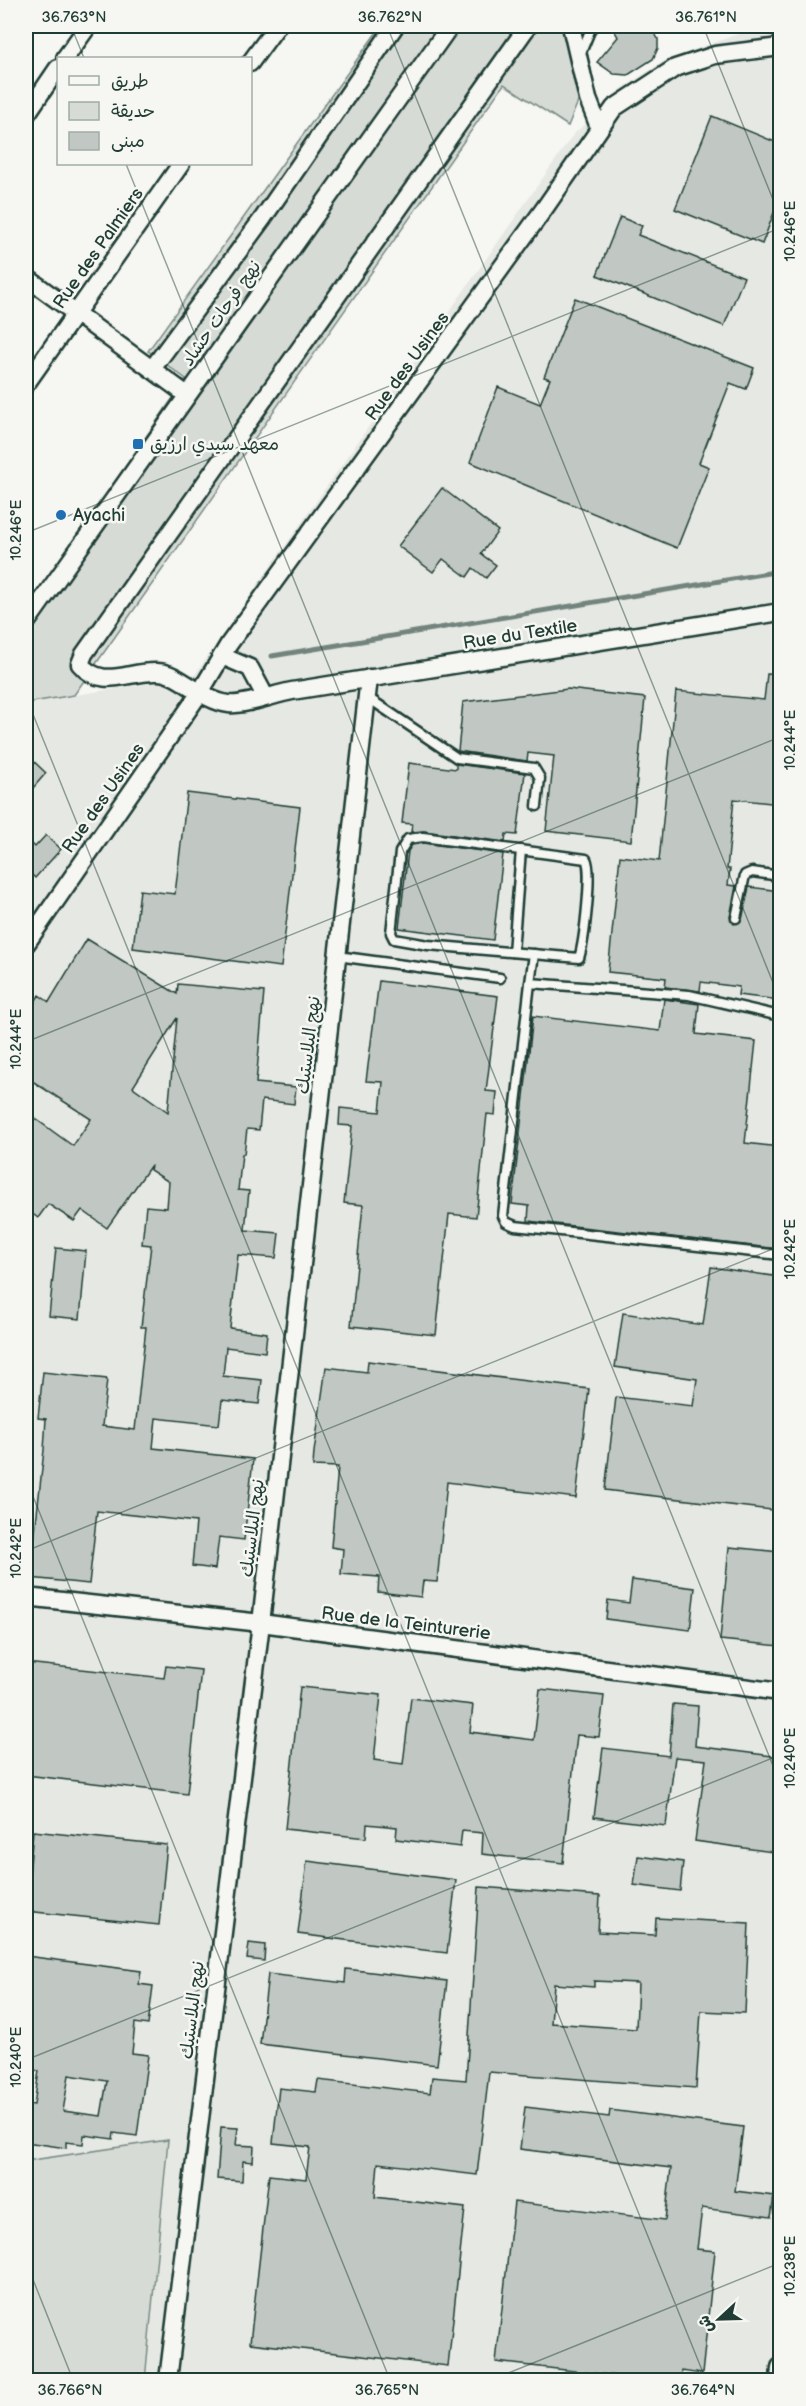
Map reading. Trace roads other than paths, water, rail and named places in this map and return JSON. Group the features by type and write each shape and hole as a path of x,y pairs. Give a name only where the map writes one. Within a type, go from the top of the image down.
{"street":[{"path":"66,57 88,26"},
{"path":"252,60 277,26"},
{"path":"152,369 263,218 395,26"},
{"name":"نهج فرحات حشاد","path":"26,623 450,26"},
{"name":"Rue du Textile","path":"528,26 91,644 81,664 89,675 101,679 158,672 171,675 199,694 231,705 265,696 369,678 780,612"},
{"path":"571,26 598,127"},
{"name":"Rue des Usines","path":"26,944 199,694 243,625 544,209 598,127 614,108 630,95 675,68 715,55 780,47"},
{"path":"26,116 57,70"},
{"name":"Rue des Palmiers","path":"26,384 180,165"},
{"path":"26,277 75,315 187,394"},
{"path":"222,656 250,668 265,696"},
{"name":"نهج البلاستيك","path":"168,2380 261,1623 369,678"},
{"name":"Rue de la Teinturerie","path":"26,1597 261,1623 780,1692"},
{"path":"779,2380 780,2367"}],"lane":[{"path":"579,58 592,26"},
{"path":"367,697 457,758 534,768 540,778 537,806"},
{"path":"423,837 586,859 590,865 579,958 513,952 428,945 394,939 391,933 400,852 408,839 423,837"},
{"path":"513,952 520,850"},
{"path":"736,918 745,875 752,873 780,876"},
{"path":"534,954 503,1216 506,1222 515,1226 780,1255"},
{"path":"337,956 500,978"},
{"path":"530,983 689,996 780,1016"}],"waterway":[{"path":"272,656 780,571"}],"place":[{"name":"معهد سيدي ارزيق","path":"138,444"},
{"name":"Ayachi","path":"61,515"}]}
